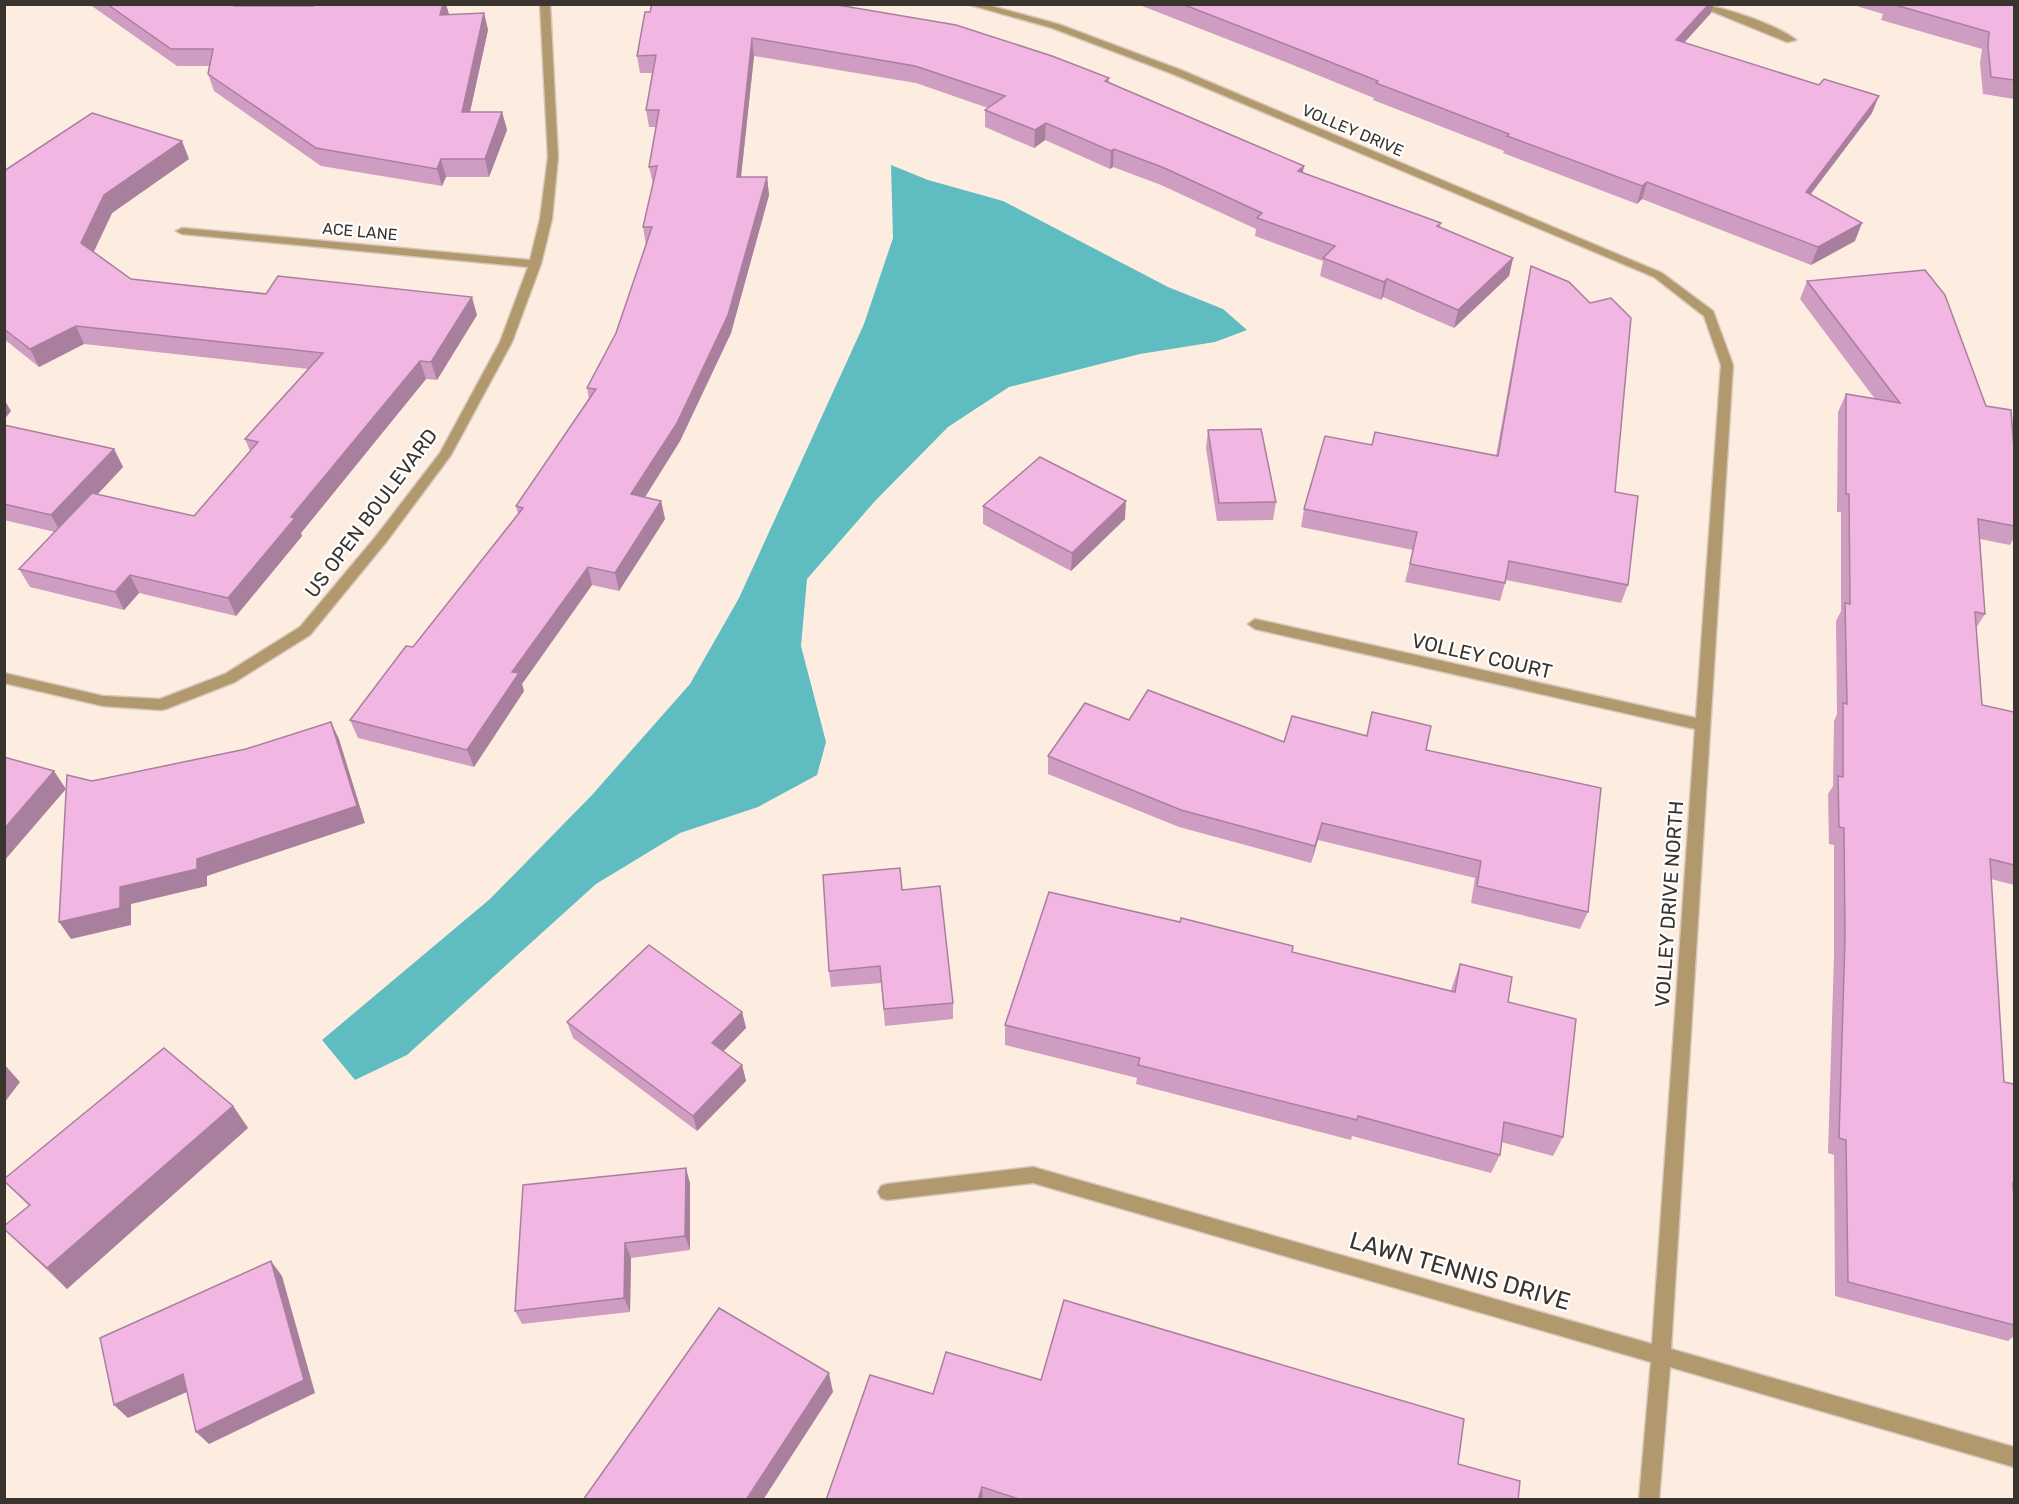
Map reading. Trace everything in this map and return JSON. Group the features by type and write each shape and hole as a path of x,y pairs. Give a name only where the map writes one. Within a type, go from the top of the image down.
{"street":[{"name":"US OPEN BOULEVARD","path":"4,678 103,701 161,705 230,678 305,631 382,538 445,455 506,342 535,264 546,219 553,157 545,4"},
{"name":"VOLLEY DRIVE","path":"971,4 1055,26 1188,77 1658,275 1709,314"},
{"path":"1698,4 1743,19 1791,40"},
{"name":"ACE LANE","path":"182,231 535,264"},
{"name":"VOLLEY DRIVE NORTH","path":"1649,1500 1661,1356 1727,365 1709,314"},
{"name":"VOLLEY COURT","path":"1255,624 1702,725"},
{"name":"LAWN TENNIS DRIVE","path":"886,1192 1033,1175 2014,1457"}],"water":[{"path":"891,165 928,180 1003,201 1168,287 1223,309 1247,330 1215,342 1140,354 1009,387 948,427 875,501 807,579 801,646 826,742 817,775 758,807 680,833 596,884 407,1055 355,1080 322,1040 490,899 592,795 690,684 739,598 864,324 893,238"}],"building":[{"path":"107,4 313,6 313,4 443,4 440,15 484,13 462,112 502,112 485,159 441,159 437,169 316,148 208,74 213,49 171,49"},
{"path":"652,4 832,4 956,25 1052,56 1109,78 1105,81 1304,166 1298,171 1441,223 1437,226 1513,258 1458,310 1387,279 1384,282 1323,258 1335,246 1257,218 1262,213 1162,167 1114,149 1111,151 1046,123 1035,130 985,110 1005,96 915,66 752,38 737,177 767,177 728,315 677,423 631,494 661,501 615,573 588,567 512,672 519,673 467,750 350,720 406,646 413,647 523,508 516,506 596,389 587,388 616,333 652,227 643,227 657,166 649,167 659,110 646,110 656,55 637,56 645,12 650,12"},
{"path":"1182,4 1709,4 1676,40 1819,85 1824,79 1879,96 1806,192 1862,223 1818,247 1647,182 1642,186 1507,136 1509,134"},
{"path":"1892,4 2014,4 2014,80 1991,77 1989,32"},
{"path":"92,113 182,141 104,195 81,243 131,279 266,294 278,276 472,297 431,362 420,361 291,517 295,518 228,598 130,575 115,592 19,569 92,493 194,516 258,442 245,439 323,353 76,326 30,349 4,329 4,171"},
{"path":"1531,266 1569,282 1590,303 1611,298 1631,318 1615,492 1638,496 1628,585 1509,561 1505,583 1410,564 1417,532 1304,509 1325,436 1372,445 1375,432 1498,456"},
{"path":"1925,270 1945,295 1986,406 2011,410 2014,449 2014,526 1978,519 1985,614 1975,612 1982,705 2014,712 2014,865 1990,859 2004,1082 2014,1084 2014,1325 1848,1282 1846,1140 1839,1138 1845,938 1844,828 1839,827 1838,776 1843,777 1843,703 1847,704 1845,603 1850,604 1849,494 1846,494 1846,394 1900,403 1807,281"},
{"path":"4,425 114,449 51,515 4,504"},
{"path":"1261,429 1276,502 1219,503 1208,430"},
{"path":"1040,457 1126,501 1072,553 983,506"},
{"path":"1148,690 1284,742 1292,716 1367,736 1372,712 1431,726 1426,750 1601,788 1588,912 1477,886 1481,861 1322,823 1315,846 1181,810 1048,756 1085,703 1129,720"},
{"path":"331,722 357,806 197,859 197,869 120,887 120,908 59,922 67,775 92,781 246,749"},
{"path":"4,757 54,771 4,829"},
{"path":"900,868 902,890 940,886 953,1003 884,1009 880,966 829,971 823,875"},
{"path":"1049,892 1180,922 1181,918 1293,946 1292,952 1455,992 1460,964 1512,977 1508,1002 1576,1019 1563,1137 1504,1122 1500,1155 1358,1116 1357,1120 1138,1065 1140,1058 1005,1025"},
{"path":"649,945 742,1012 712,1043 742,1065 693,1116 567,1022"},
{"path":"164,1048 233,1106 47,1268 4,1229 4,1226 30,1205 4,1179"},
{"path":"686,1168 685,1236 625,1243 624,1298 515,1311 523,1185"},
{"path":"271,1261 304,1380 196,1432 183,1374 114,1405 100,1338"},
{"path":"1064,1300 1464,1419 1458,1464 1520,1481 1518,1500 1022,1500 982,1487 978,1500 826,1500 870,1375 933,1394 946,1352 1041,1380"},
{"path":"719,1308 829,1373 746,1500 583,1500"}]}
